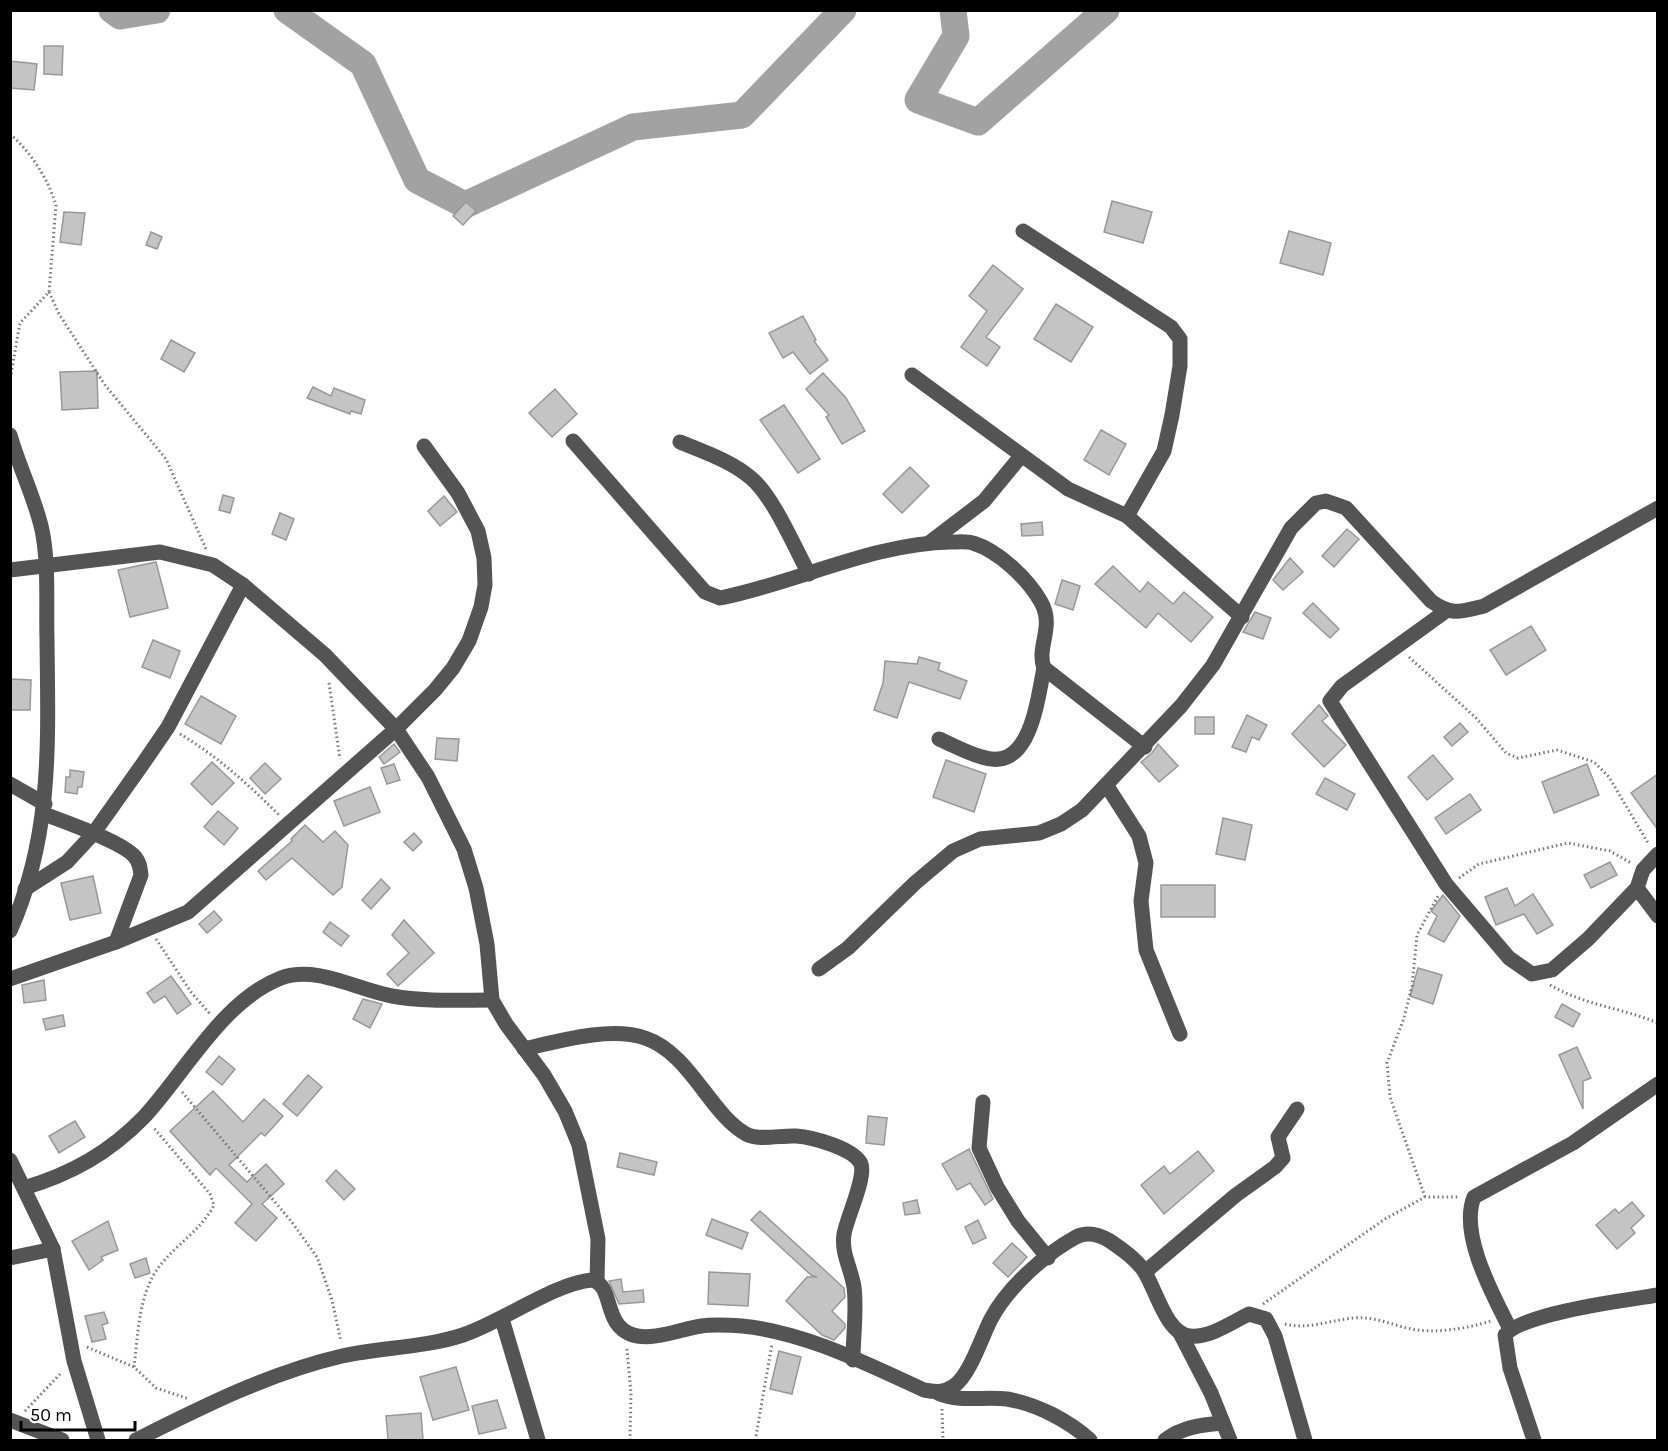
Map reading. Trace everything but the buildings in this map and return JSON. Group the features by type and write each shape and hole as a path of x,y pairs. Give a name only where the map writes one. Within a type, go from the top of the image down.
{"street":[{"path":"1023,231 1171,327 1180,339 1180,366 1164,451 1127,516"},
{"path":"912,375 1068,489 1127,516 1242,617"},
{"path":"10,435 42,531 45,568 48,750 45,809 25,889 10,931"},
{"path":"573,441 705,592 720,598 930,543 972,542 994,553 1017,573 1041,603 1048,626 1041,660 1044,668 1145,747"},
{"path":"680,442 729,463 753,479 774,507 809,574"},
{"path":"10,979 116,942 188,912 396,729 435,690 464,650 481,607 485,585 484,558 478,531 458,493 424,446"},
{"path":"930,543 984,501 1021,456"},
{"path":"819,969 848,948 915,883 953,851 980,839 1038,832 1061,824 1082,810 1145,747 1207,673 1242,617 1291,528 1316,502 1326,501 1346,508 1414,583 1446,611 1459,612 1484,606 1658,508"},
{"path":"10,570 45,568 160,552 213,565 243,585 325,655 396,729 428,777 464,849 476,888 487,944 492,1000 560,1102 579,1145 598,1239 597,1281 602,1287 614,1322 626,1332 636,1336 704,1325 744,1326 807,1340 924,1390 970,1401 1006,1399 1030,1405 1075,1427 1090,1440"},
{"path":"25,889 67,862 93,834 168,727 243,585"},
{"path":"1446,611 1342,686 1330,701 1341,722 1447,885 1509,958 1532,974 1552,970 1588,939 1637,888 1643,870 1657,854"},
{"path":"939,739 984,758 1002,759 1017,751 1026,739 1044,668"},
{"path":"10,784 45,809 134,855 140,865 141,875 116,942"},
{"path":"1107,786 1139,836 1146,863 1141,901 1146,950 1180,1034"},
{"path":"1637,888 1658,916"},
{"path":"24,1188 54,1179 88,1163 113,1146 144,1116 219,1024 253,995 281,978 305,975 332,979 392,996 435,1000 492,1000"},
{"path":"524,1049 607,1034 644,1038 665,1048 734,1126 749,1136 798,1136 831,1144 849,1152 858,1160 862,1166 860,1178 844,1233 843,1249 854,1287 853,1360"},
{"path":"1534,1440 1510,1368 1505,1335 1507,1323 1486,1282 1470,1228 1469,1209 1474,1197 1573,1143 1658,1084"},
{"path":"983,1102 979,1148 997,1187 1018,1221 1048,1258"},
{"path":"1145,1272 1236,1195 1275,1167 1283,1158 1278,1137 1297,1109"},
{"path":"10,1160 53,1250 74,1361 99,1440"},
{"path":"940,1394 955,1386 964,1374 992,1317 1006,1298 1048,1258 1078,1236 1087,1234 1100,1236 1135,1260 1145,1272 1163,1311 1180,1333 1211,1394 1230,1440"},
{"path":"10,1258 53,1250"},
{"path":"136,1440 203,1407 291,1370 344,1356 427,1344 462,1335 502,1319 566,1285 582,1280 597,1281"},
{"path":"1507,1323 1658,1295"},
{"path":"1180,1333 1190,1336 1204,1334 1249,1314 1266,1319 1275,1336 1305,1440"},
{"path":"502,1319 538,1440"},
{"path":"13,1421 62,1440"},
{"path":"1165,1440 1195,1425 1222,1423"}],"path":[{"path":"10,134 23,145 52,191 56,205 49,292 59,314 105,385 166,459 213,565"},
{"path":"10,380 20,323 49,292"},
{"path":"1396,646 1468,710 1506,753 1518,758 1557,750 1594,762 1609,777 1657,854"},
{"path":"325,655 342,776"},
{"path":"168,727 206,749 246,782 289,825"},
{"path":"1425,1197 1390,1097 1387,1063 1404,1018 1412,986 1417,935 1447,885 1479,864 1568,843 1610,851 1643,870"},
{"path":"149,928 185,984 219,1024"},
{"path":"1532,974 1562,992 1591,1004 1620,1010 1658,1023"},
{"path":"172,1081 291,1221 317,1257 332,1300 344,1356"},
{"path":"134,1367 141,1308 154,1275 193,1230 208,1217 214,1204 210,1194 144,1116"},
{"path":"1249,1314 1385,1219 1425,1197 1474,1197"},
{"path":"1266,1319 1295,1326 1315,1326 1355,1318 1388,1322 1416,1330 1439,1331 1507,1323"},
{"path":"626,1332 631,1393 630,1440"},
{"path":"756,1436 774,1333"},
{"path":"68,1335 102,1355 134,1367 156,1388 182,1395 203,1407"},
{"path":"13,1421 74,1361"},
{"path":"940,1394 943,1440"}],"waterway":[{"path":"112,10 120,16 157,10"},
{"path":"287,10 363,64 417,180 465,205 633,127 742,115 843,10"},
{"path":"953,10 956,36 918,100 978,122 1106,10"}]}
